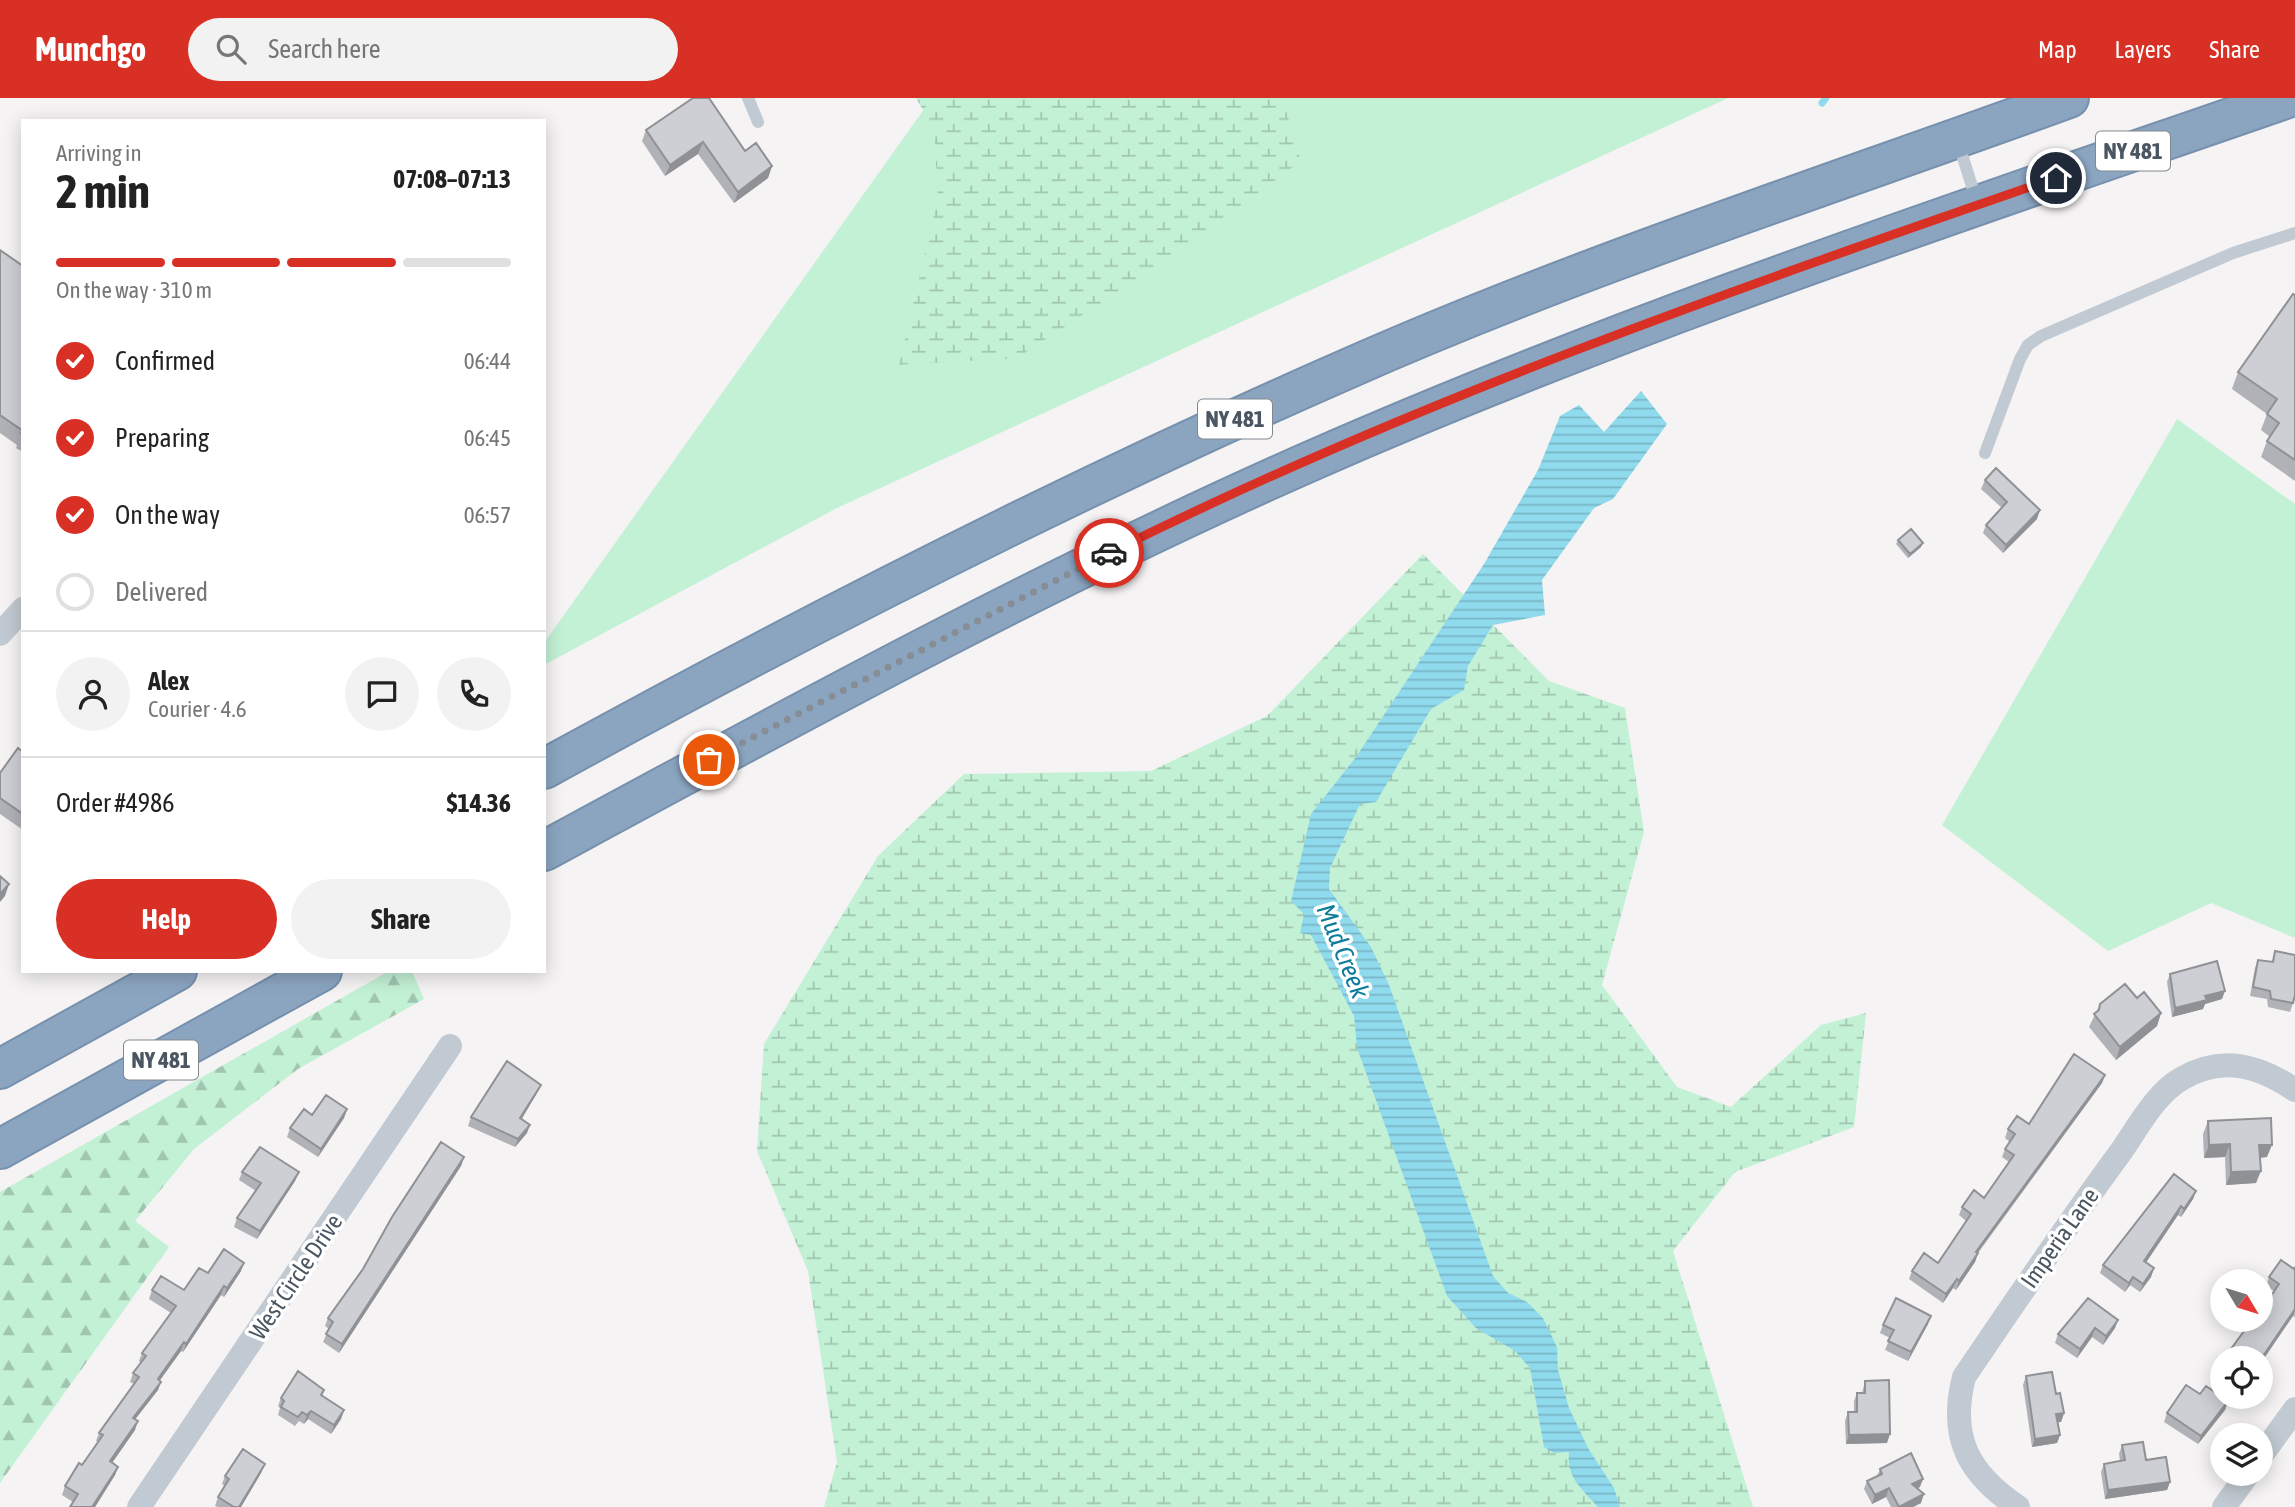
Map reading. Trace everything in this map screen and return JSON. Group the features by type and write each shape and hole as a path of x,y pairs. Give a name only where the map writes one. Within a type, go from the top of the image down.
{"highway":[{"name":"NY 481","path":"546,768 722,671 1098,482 1337,373 1628,254 2069,98"},
{"name":"NY 481","path":"546,850 922,647 1115,550 1311,461 1514,375 1708,299 2288,98"},
{"name":"NY 481","path":"0,1069 173,973"},
{"name":"NY 481","path":"0,1149 318,973"}],"street":[{"path":"0,634 21,611"},
{"name":"West Circle Drive","path":"139,1507 450,1046"},
{"name":"Imperia Lane","path":"2018,1507 1986,1481 1970,1461 1959,1434 1957,1406 1964,1377 2071,1219 2158,1100 2178,1080 2202,1069 2239,1065 2269,1072 2295,1090"},
{"path":"2273,1439 2295,1409"},
{"path":"2224,1507 2239,1486"}],"lane":[{"path":"748,98 758,122"},
{"path":"1957,139 1978,205"},
{"path":"1985,453 2020,359 2035,340 2233,253 2295,233"}],"green space":[{"path":"916,98 1275,98 1284,104 1301,161 1189,245 1017,358 899,365 938,198 934,129"},
{"path":"932,98 1728,98 837,508 546,664 546,640"},
{"path":"2177,419 2295,504 2295,938 2211,903 2108,951 1942,825"},
{"path":"1423,554 1549,681 1625,708 1644,832 1602,985 1677,1087 1731,1107 1821,1025 1866,1013 1854,1127 1735,1172 1673,1251 1753,1507 824,1507 837,1462 808,1271 757,1151 764,1044 878,856 964,774 1151,771 1267,716"},
{"path":"385,973 413,973 424,999 298,1069 194,1149 135,1221 169,1247 0,1483 0,1192"}],"water":[{"path":"1641,391 1667,424 1613,499 1594,508 1542,580 1545,615 1493,625 1468,666 1464,690 1431,709 1376,802 1360,804 1330,868 1329,889 1371,947 1389,985 1493,1276 1508,1293 1527,1302 1543,1318 1557,1347 1558,1370 1569,1408 1588,1448 1614,1488 1620,1507 1598,1507 1573,1476 1569,1452 1554,1453 1544,1447 1530,1368 1515,1351 1476,1328 1447,1296 1357,1048 1354,1016 1311,935 1300,933 1304,914 1291,901 1311,814 1356,757 1484,564 1538,470 1560,416 1579,405 1604,432"}],"building":[{"path":"693,98 709,98 745,151 756,143 772,166 738,192 703,142 670,165 646,130"},
{"path":"0,250 21,265 21,430 0,415"},
{"path":"2293,294 2295,460 2267,441 2279,423 2267,414 2277,399 2238,372"},
{"path":"1996,468 2040,510 2006,545 1986,525 2007,502 1985,480"},
{"path":"1911,529 1923,543 1910,554 1898,540"},
{"path":"18,748 21,750 21,813 0,798 0,773"},
{"path":"0,876 9,884 0,894"},
{"path":"2275,951 2295,955 2293,1003 2271,999 2270,991 2253,987 2258,960 2273,962"},
{"path":"2217,961 2225,991 2205,996 2207,1000 2175,1008 2170,974"},
{"path":"2125,984 2137,998 2144,992 2161,1013 2120,1047 2094,1014 2099,1010 2100,1004"},
{"path":"2074,1054 2105,1075 1976,1252 1978,1253 1959,1281 1957,1279 1946,1294 1912,1271 1924,1253 1938,1263 1971,1214 1962,1207 1974,1190 1984,1198 2014,1155 2005,1149 2015,1134 2008,1129 2017,1116 2029,1124"},
{"path":"507,1061 541,1085 520,1118 530,1125 518,1139 471,1117"},
{"path":"326,1095 347,1109 321,1149 290,1128 304,1109 312,1115"},
{"path":"2271,1118 2272,1145 2259,1145 2261,1171 2231,1172 2230,1144 2209,1145 2208,1121"},
{"path":"441,1142 464,1157 342,1344 326,1334 333,1322 328,1318 363,1269 392,1217"},
{"path":"260,1147 299,1172 260,1231 237,1218 261,1183 242,1172"},
{"path":"2174,1174 2196,1191 2184,1209 2181,1206 2144,1261 2154,1268 2143,1284 2133,1277 2129,1283 2103,1265"},
{"path":"224,1249 244,1263 227,1288 224,1286 186,1344 184,1342 158,1379 161,1382 133,1418 138,1421 110,1461 118,1467 92,1507 70,1507 78,1494 65,1486 79,1463 82,1465 103,1435 99,1433 139,1377 133,1373 146,1356 142,1353 176,1306 152,1290 161,1276 184,1290 199,1268 208,1273"},
{"path":"2281,1260 2294,1269 2295,1267 2295,1309 2270,1346 2233,1346 2243,1332 2273,1332 2273,1293 2279,1284 2273,1280 2273,1271"},
{"path":"1896,1298 1931,1316 1911,1352 1888,1341 1894,1330 1883,1325"},
{"path":"2088,1298 2118,1320 2106,1336 2095,1328 2080,1349 2058,1334"},
{"path":"298,1371 324,1390 321,1395 344,1410 334,1425 311,1411 307,1415 302,1412 298,1417 281,1407 284,1401 281,1398"},
{"path":"2052,1372 2056,1394 2060,1393 2064,1413 2056,1414 2060,1435 2035,1439 2026,1376"},
{"path":"1889,1380 1890,1434 1849,1435 1848,1412 1857,1412 1857,1393 1865,1393 1865,1381"},
{"path":"2186,1385 2200,1394 2206,1386 2210,1389 2210,1409 2222,1409 2201,1436 2167,1413"},
{"path":"2143,1442 2146,1460 2166,1457 2170,1482 2108,1490 2104,1464 2125,1460 2122,1445"},
{"path":"243,1449 265,1464 239,1507 234,1507 218,1497 229,1479 225,1476"},
{"path":"1911,1453 1923,1479 1912,1484 1924,1494 1899,1507 1889,1488 1875,1495 1867,1481 1882,1474 1880,1469"}],"waterway":[{"name":"Mud Creek","path":"1822,103 1826,98"}],"way so far":[{"path":"709,760 922,647 1109,553"}],"route":[{"path":"1109,553 1311,461 1514,375 1708,299 2056,178"}]}
